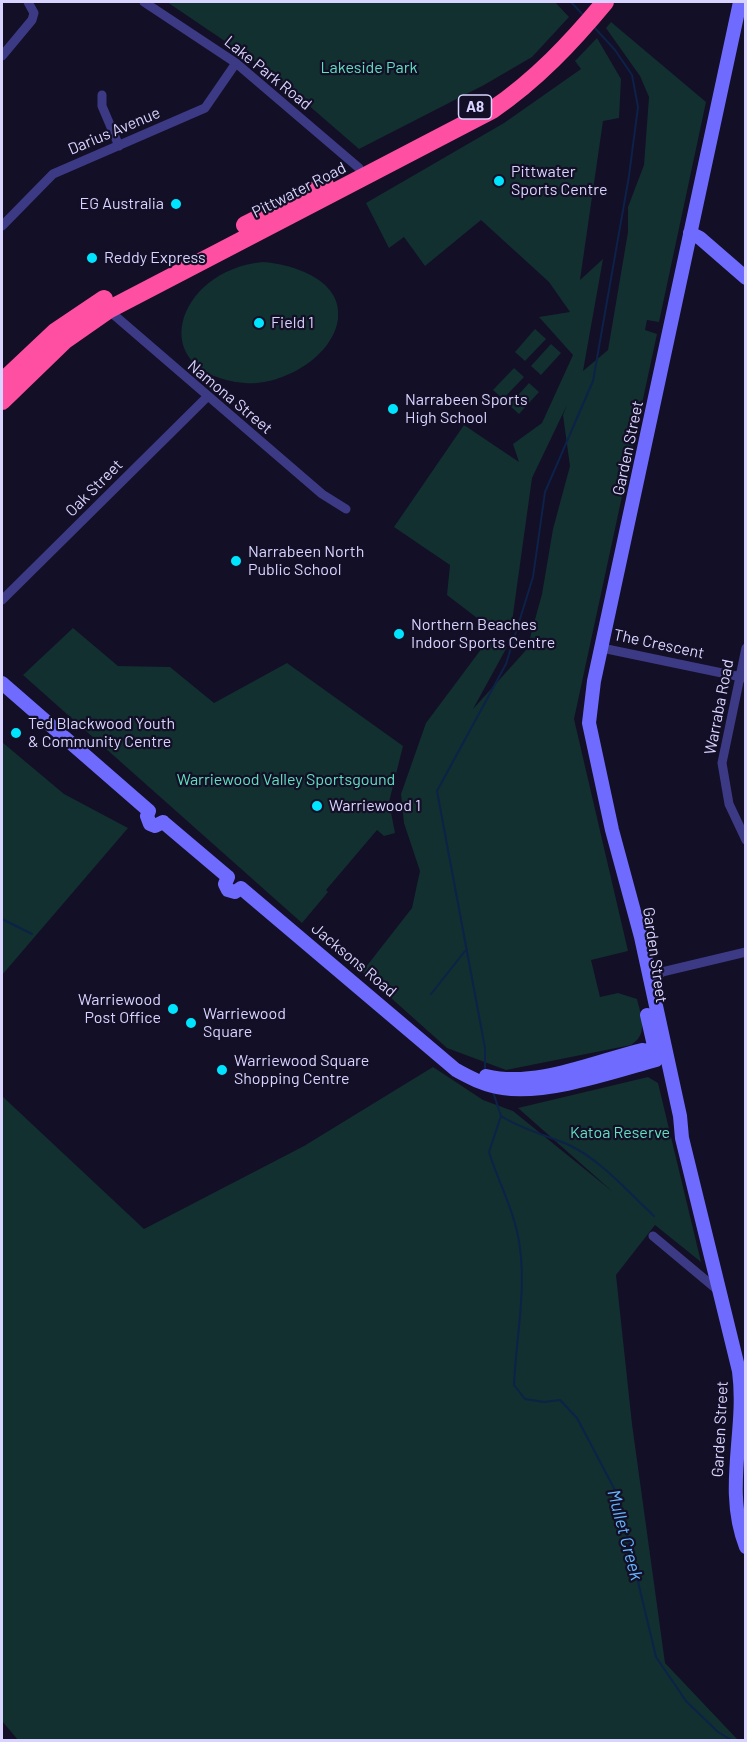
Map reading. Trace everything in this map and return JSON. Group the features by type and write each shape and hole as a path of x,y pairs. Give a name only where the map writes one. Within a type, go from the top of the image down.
{"highway":[{"name":"Pittwater Road","path":"2,382 55,332 362,173 511,85 579,26 596,5"},
{"name":"Pittwater Road","path":"2,401 104,306"}],"street":[{"path":"2,57 32,20 34,13 28,2"},
{"name":"Lake Park Road","path":"144,2 236,63 362,173"},
{"name":"Garden Street","path":"656,1052 650,984 641,937 630,900 589,723 590,704 740,2"},
{"name":"Darius Avenue","path":"2,226 53,174 205,108 236,63"},
{"path":"102,95 102,106 119,146"},
{"path":"690,233 700,238 746,278"},
{"name":"Namona Street","path":"104,306 321,494 346,509"},
{"name":"Oak Street","path":"2,600 207,397"},
{"name":"The Crescent","path":"602,648 742,677"},
{"name":"Warraba Road","path":"746,648 742,677 722,763 726,794 741,820 746,840"},
{"path":"2,674 2,683"},
{"name":"Jacksons Road","path":"2,683 149,811 147,816 150,824 155,826 163,822 228,877 234,875 241,878 241,888 443,1059 475,1076 500,1084 656,1052"},
{"name":"Garden Street","path":"630,900 637,962 656,1052 672,1118 682,1138 739,1371 743,1409 734,1497 736,1517 746,1547"},
{"path":"650,984 662,972 746,952"},
{"path":"645,964 662,972"},
{"path":"653,1236 721,1292"}],"green space":[{"name":"Lakeside Park","path":"167,2 555,2 569,17 532,57 484,85 359,149 269,71"},
{"path":"611,22 706,102 659,322 647,320 645,330 657,334 574,719 628,951 591,960 600,997 618,993 637,999 642,1018 642,1030 637,1041 631,1045 506,1070 447,1048 362,972 412,908 420,871 404,823 401,794 426,723 488,640 507,647 473,709 527,649 542,594 553,529 570,466 563,415 567,405 532,478 511,629 477,618 447,595 450,565 394,527 464,425 519,462 513,444 542,423 573,355 539,317 570,312 549,282 481,220 425,266 404,237 389,248 366,203 504,123 581,69 575,61 597,38 621,79 619,118 603,121 580,280 603,259 583,371 608,350 628,232 628,207 644,165 649,97 640,76 606,28"},
{"name":"Field 1","path":"263,262 288,266 324,284 333,294 337,305 338,319 334,333 316,357 304,366 274,380 245,383 213,376 192,361 183,343 183,322 192,301 209,283 233,269"},
{"path":"535,329 546,339 525,361 515,352"},
{"path":"551,344 561,353 541,375 531,366"},
{"path":"514,368 524,377 503,399 493,390"},
{"path":"529,383 539,392 519,414 509,405"},
{"name":"Warriewood Valley Sportsgound","path":"73,628 118,666 170,667 214,703 287,663 403,746 389,802 395,833 384,836 377,830 326,890 328,892 302,923 23,675"},
{"path":"2,742 64,794 128,828 2,975"},
{"name":"Katoa Reserve","path":"433,1067 483,1100 513,1111 613,1192 518,1108 648,1077 658,1083 701,1262 655,1225 616,1275 632,1424 665,1663 738,1740 18,1740 2,1721 2,1096 144,1229 304,1146"}],"waterway":[{"path":"571,2 583,15"},
{"path":"485,1070 485,1048 437,791 506,664 533,577 545,492 593,381 629,176 638,107 632,75 615,50 593,26"},
{"path":"2,919 32,934"},
{"path":"431,994 465,951"},
{"name":"Mullet Creek","path":"493,1092 501,1116 489,1152 515,1223 522,1265 514,1385 525,1399 544,1402 560,1400 577,1418 617,1494 656,1657 686,1701 718,1732 731,1740"},
{"path":"501,1116 581,1151 614,1177 654,1216"}],"place":[{"name":"Pittwater Sports Centre","path":"499,181"},
{"name":"EG Australia","path":"176,204"},
{"name":"Reddy Express","path":"92,258"},
{"name":"Field 1","path":"259,323"},
{"name":"Narrabeen Sports High School","path":"393,409"},
{"name":"Narrabeen North Public School","path":"236,561"},
{"name":"Northern Beaches Indoor Sports Centre","path":"399,634"},
{"name":"Ted Blackwood Youth & Community Centre","path":"16,733"},
{"name":"Warriewood 1","path":"317,806"},
{"name":"Warriewood Post Office","path":"173,1009"},
{"name":"Warriewood Square","path":"191,1023"},
{"name":"Warriewood Square Shopping Centre","path":"222,1070"}]}
